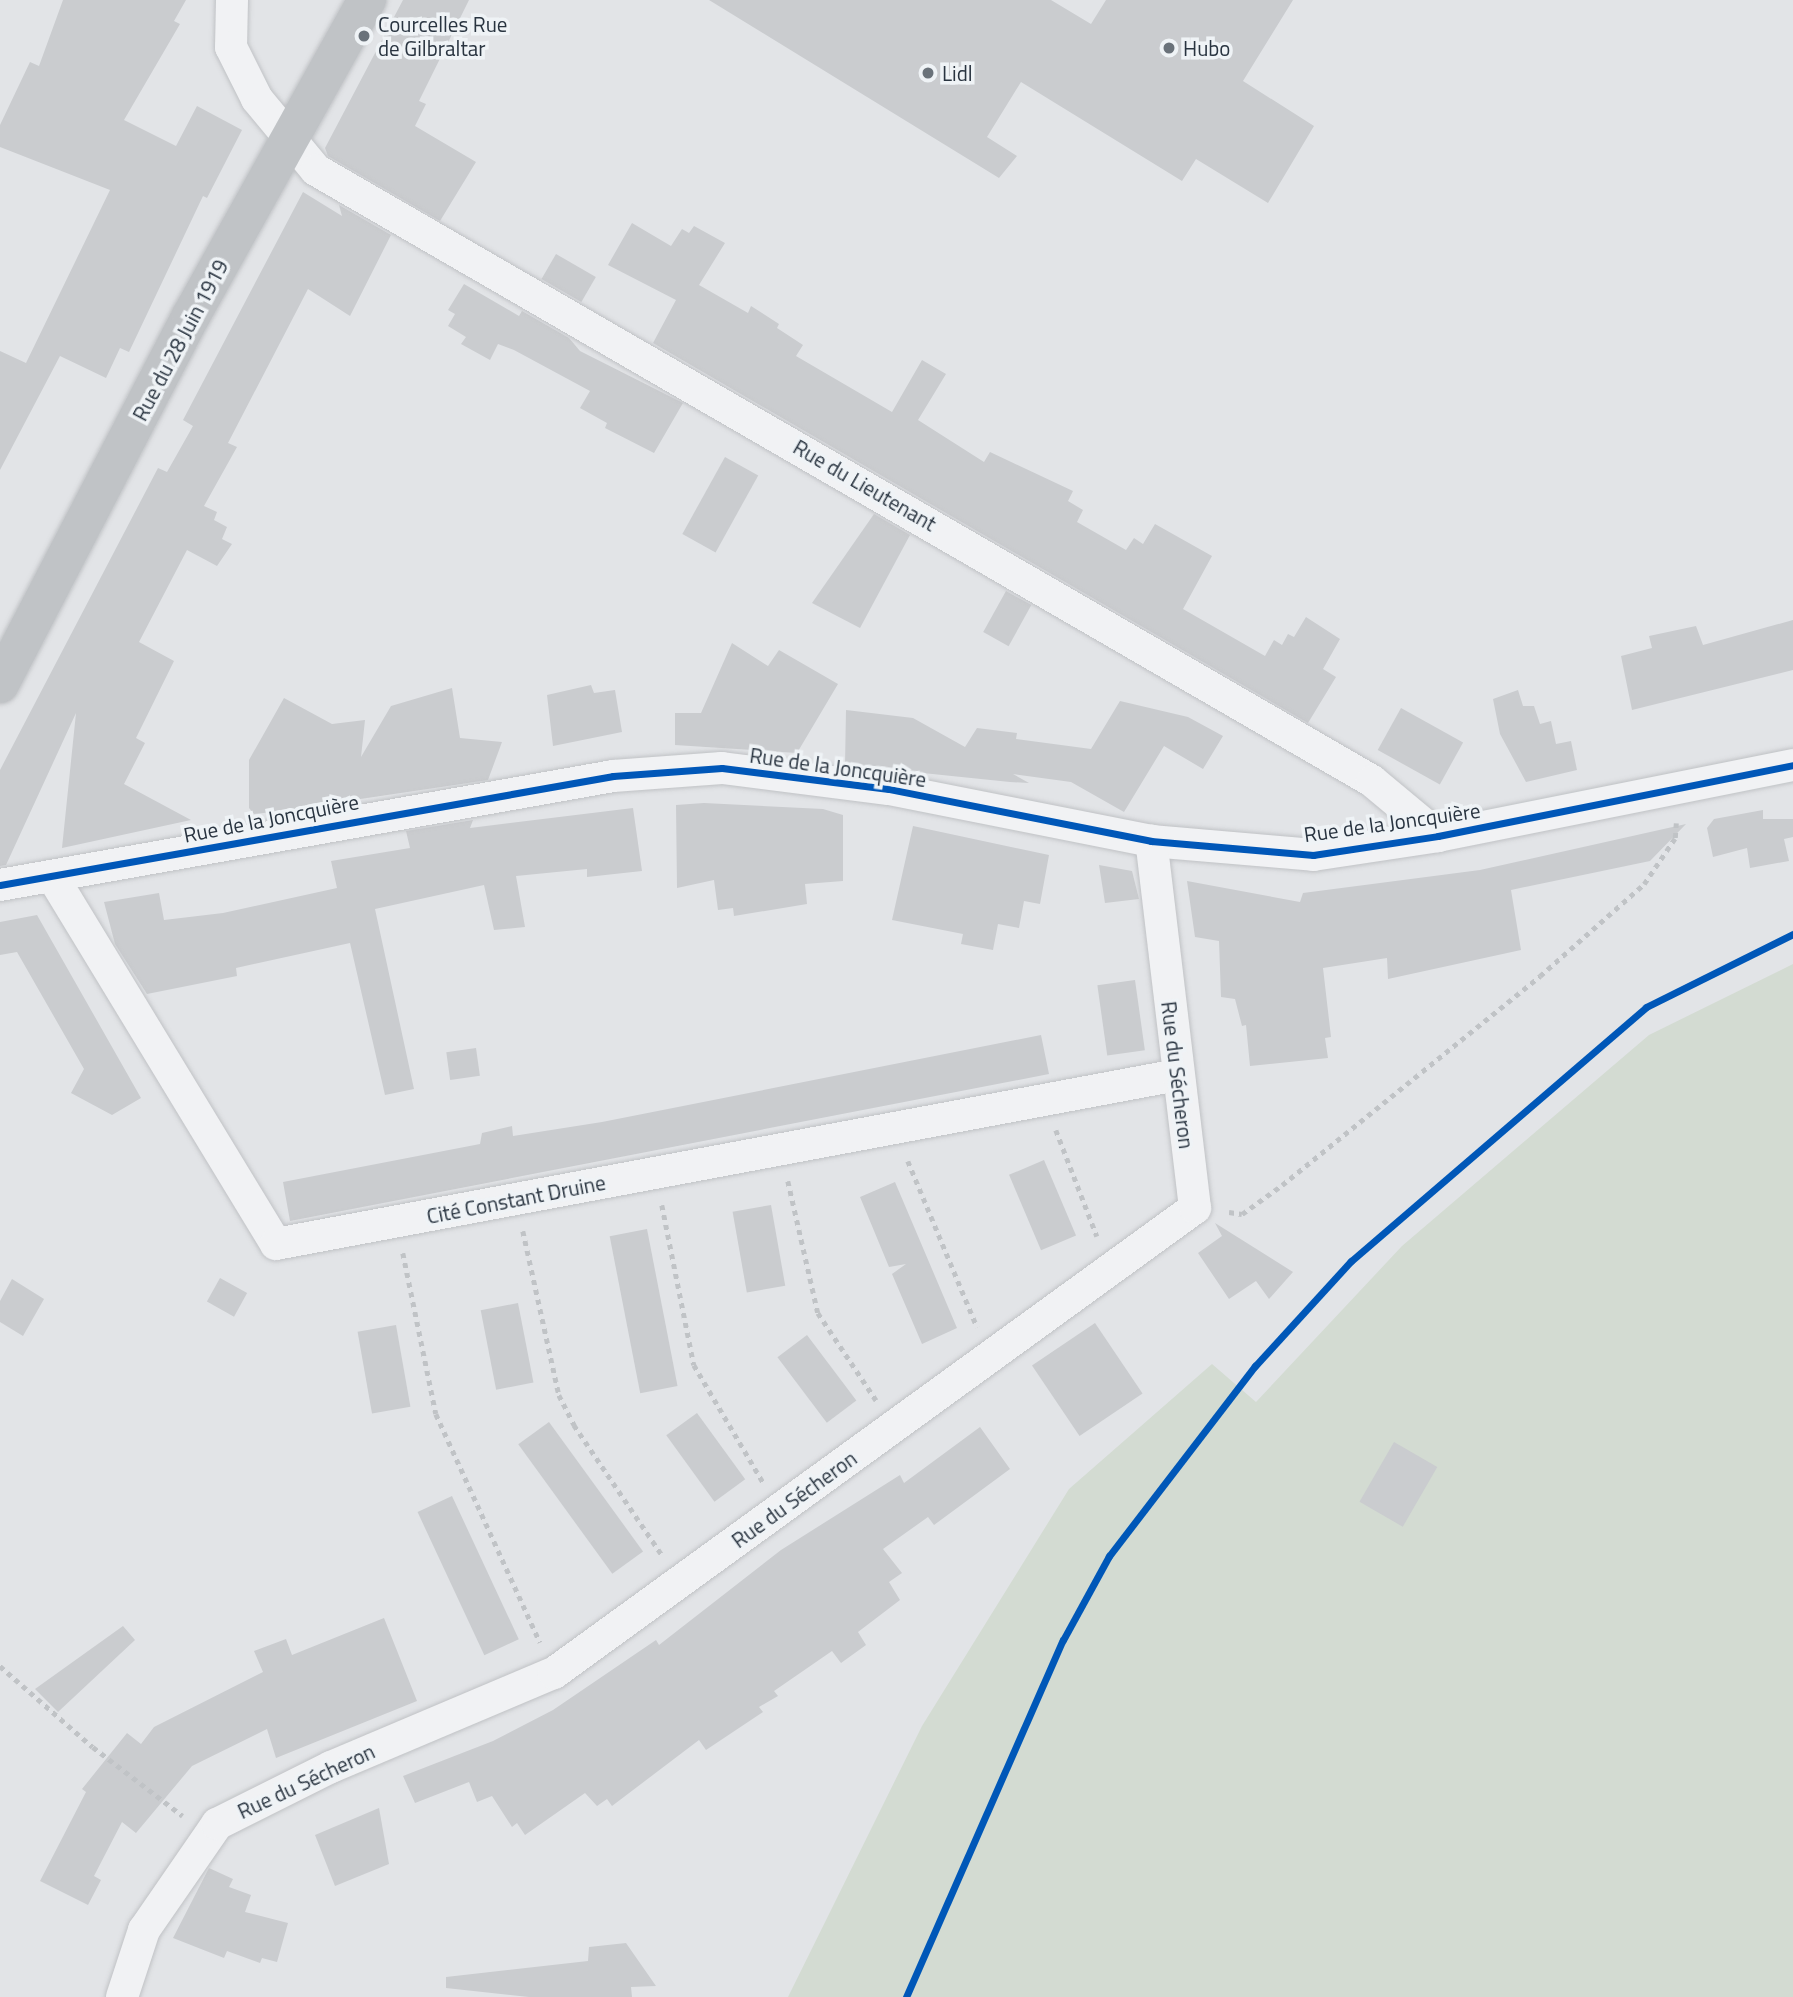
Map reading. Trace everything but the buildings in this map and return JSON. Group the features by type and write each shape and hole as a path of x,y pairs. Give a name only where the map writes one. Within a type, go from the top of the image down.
{"main road":[{"name":"Rue du 28 Juin 1919","path":"0,684 191,316 367,0"}],"street":[{"name":"Rue du Lieutenant","path":"232,0 231,47 257,99 316,170 1372,781 1438,836"},
{"name":"Rue de la Joncquière","path":"0,885 54,879 356,818 586,780 722,768 888,789 1150,841 1313,855 1438,836 1793,765"},
{"name":"Rue du Sécheron","path":"122,1997 145,1930 217,1824 331,1767 554,1673 1195,1208 1150,841"},
{"name":"Cité Constant Druine","path":"54,879 276,1244 1177,1075"}],"path":[{"path":"1195,1208 1242,1214 1379,1110 1540,976 1644,884 1675,838 1679,788"},
{"path":"1045,1100 1109,1270"},
{"path":"895,1128 990,1357"},
{"path":"781,1149 818,1313 894,1427"},
{"path":"655,1173 694,1365 780,1509"},
{"path":"516,1199 559,1395 574,1425 680,1581"},
{"path":"397,1221 436,1414 554,1673"},
{"path":"0,1665 102,1755 210,1834"}],"shaded area":[{"path":"1793,964 1793,1997 788,1997 922,1726 1069,1489 1212,1364 1256,1402 1402,1246 1649,1035"}],"cycle path":[{"path":"0,885 613,776 722,768 889,789 1151,841 1313,855 1438,836 1793,765"},
{"path":"906,1997 1063,1640 1109,1556 1255,1366 1351,1261 1646,1007 1793,934"}],"place":[{"name":"Courcelles Rue de Gilbraltar","path":"364,36"},
{"name":"Hubo","path":"1169,48"},
{"name":"Lidl","path":"928,73"}]}
